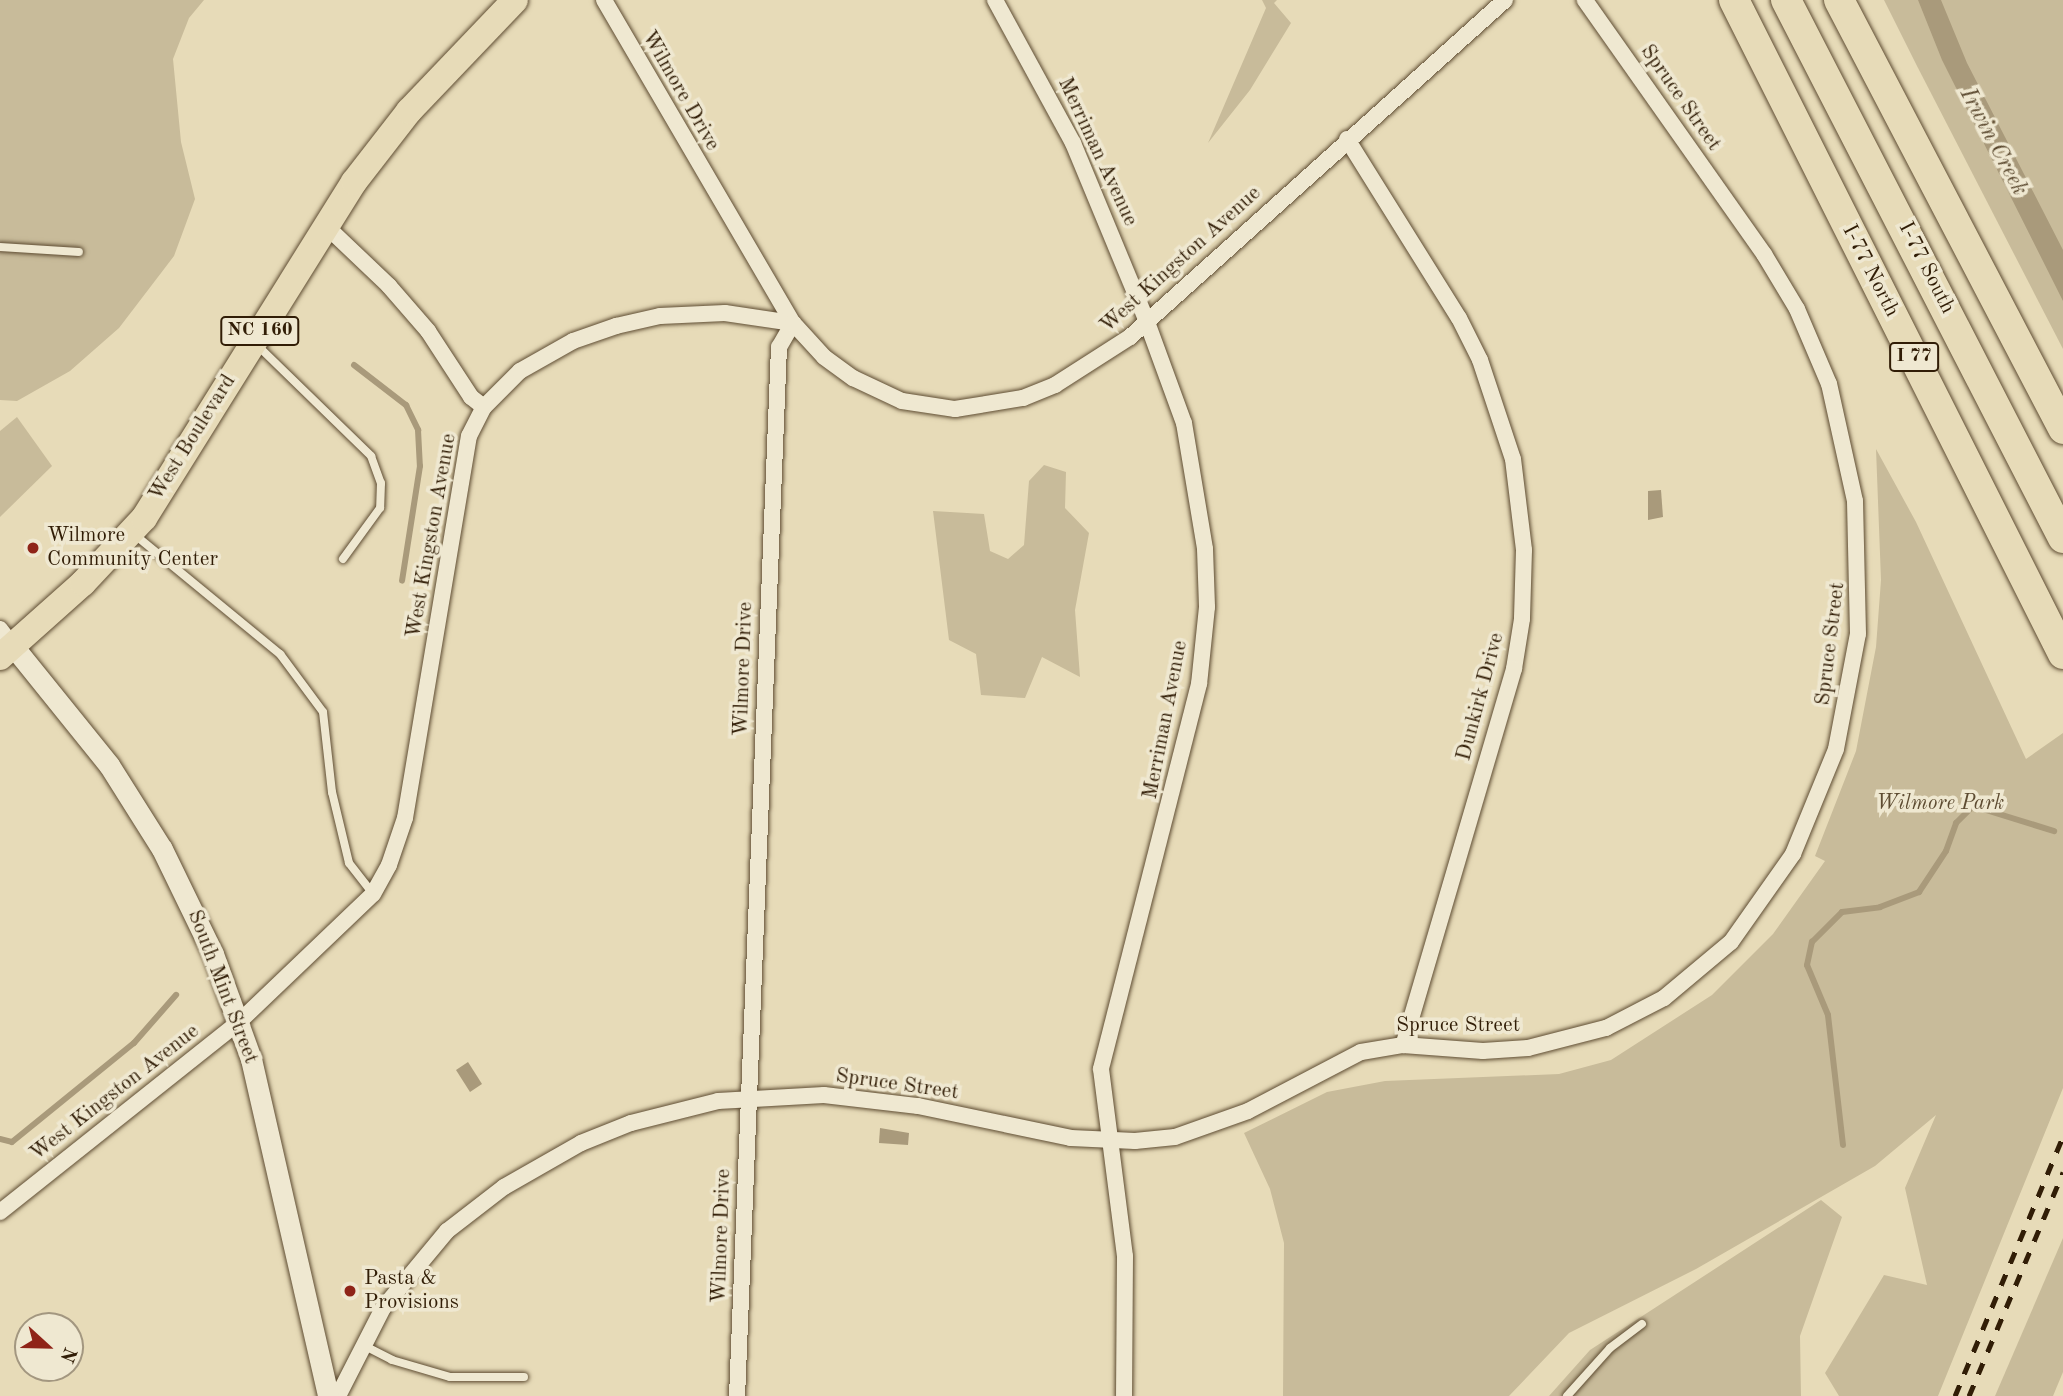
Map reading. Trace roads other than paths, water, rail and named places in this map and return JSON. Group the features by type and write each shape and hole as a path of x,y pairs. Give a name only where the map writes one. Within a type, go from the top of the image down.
{"highway":[{"path":"1713,0 1764,59"},
{"name":"I-77 North","path":"1734,0 2063,654"},
{"name":"I-77 South","path":"1786,0 2063,538"},
{"path":"1840,2 2063,423"},
{"path":"2039,380 2063,429"}],"main road":[{"name":"West Boulevard","path":"4,644 131,532 253,342 324,224 409,111 516,0"}],"street":[{"name":"Wilmore Drive","path":"604,0 793,323 779,346 737,1396"},
{"name":"Merriman Avenue","path":"995,0 1073,143 1147,322 1192,454 1205,549 1207,607 1199,684 1171,808 1105,1044 1101,1086 1125,1256 1124,1396"},
{"name":"West Kingston Avenue","path":"0,1212 239,1022 373,894 403,826 462,463 484,407 499,389 536,361 616,326 660,316 725,313 793,323 818,351 853,378 902,401 955,409 989,406 1055,385 1147,322 1347,139 1505,0"},
{"name":"Spruce Street","path":"338,1396 361,1345 413,1267 466,1215 503,1187 581,1143 631,1123 748,1097 856,1097 1109,1141 1156,1140 1213,1127 1332,1063 1361,1052 1402,1045 1483,1051 1573,1039 1646,1009 1699,972 1748,921 1793,854 1826,781 1850,692 1858,634 1858,526 1845,442 1819,355 1764,254 1585,0"},
{"name":"Dunkirk Drive","path":"1347,139 1459,318 1480,360 1513,459 1524,550 1522,619 1514,670 1402,1045"},
{"path":"324,224 389,286 428,331 471,397 484,407"},
{"name":"South Mint Street","path":"4,644 79,723 162,849 195,914 239,1022 328,1396"}],"lane":[{"path":"0,247 79,252"},
{"path":"253,342 371,456 382,483 380,508 343,559"},
{"path":"131,532 280,654 323,712 332,792 349,863 373,894"},
{"path":"1567,1396 1610,1348 1642,1324"},
{"path":"361,1345 392,1360 450,1377 524,1377"}],"water":[{"name":"Irwin Creek","path":"1918,0 1941,0 1967,63 2063,250 2063,301 1942,60"},
{"path":"1661,490 1663,517 1648,520 1648,491"},
{"path":"468,1062 482,1084 470,1092 456,1070"},
{"path":"880,1128 909,1133 908,1145 879,1143"}],"waterway":[{"path":"354,365 406,405 418,430 420,466 402,581"},
{"path":"1843,1145 1828,1015 1807,965 1812,942 1842,912 1880,907 1919,892 1946,851 1956,823 1973,806 2054,831"},
{"path":"0,1139 12,1142 134,1043 176,995"}],"railway":[{"path":"1955,1396 2063,1137"},
{"path":"1969,1396 2063,1172"}],"place":[{"name":"Wilmore Community Center","path":"33,548"},
{"name":"Pasta & Provisions","path":"350,1291"}],"park label":[{"name":"Wilmore Park","path":"1940,804"}]}
